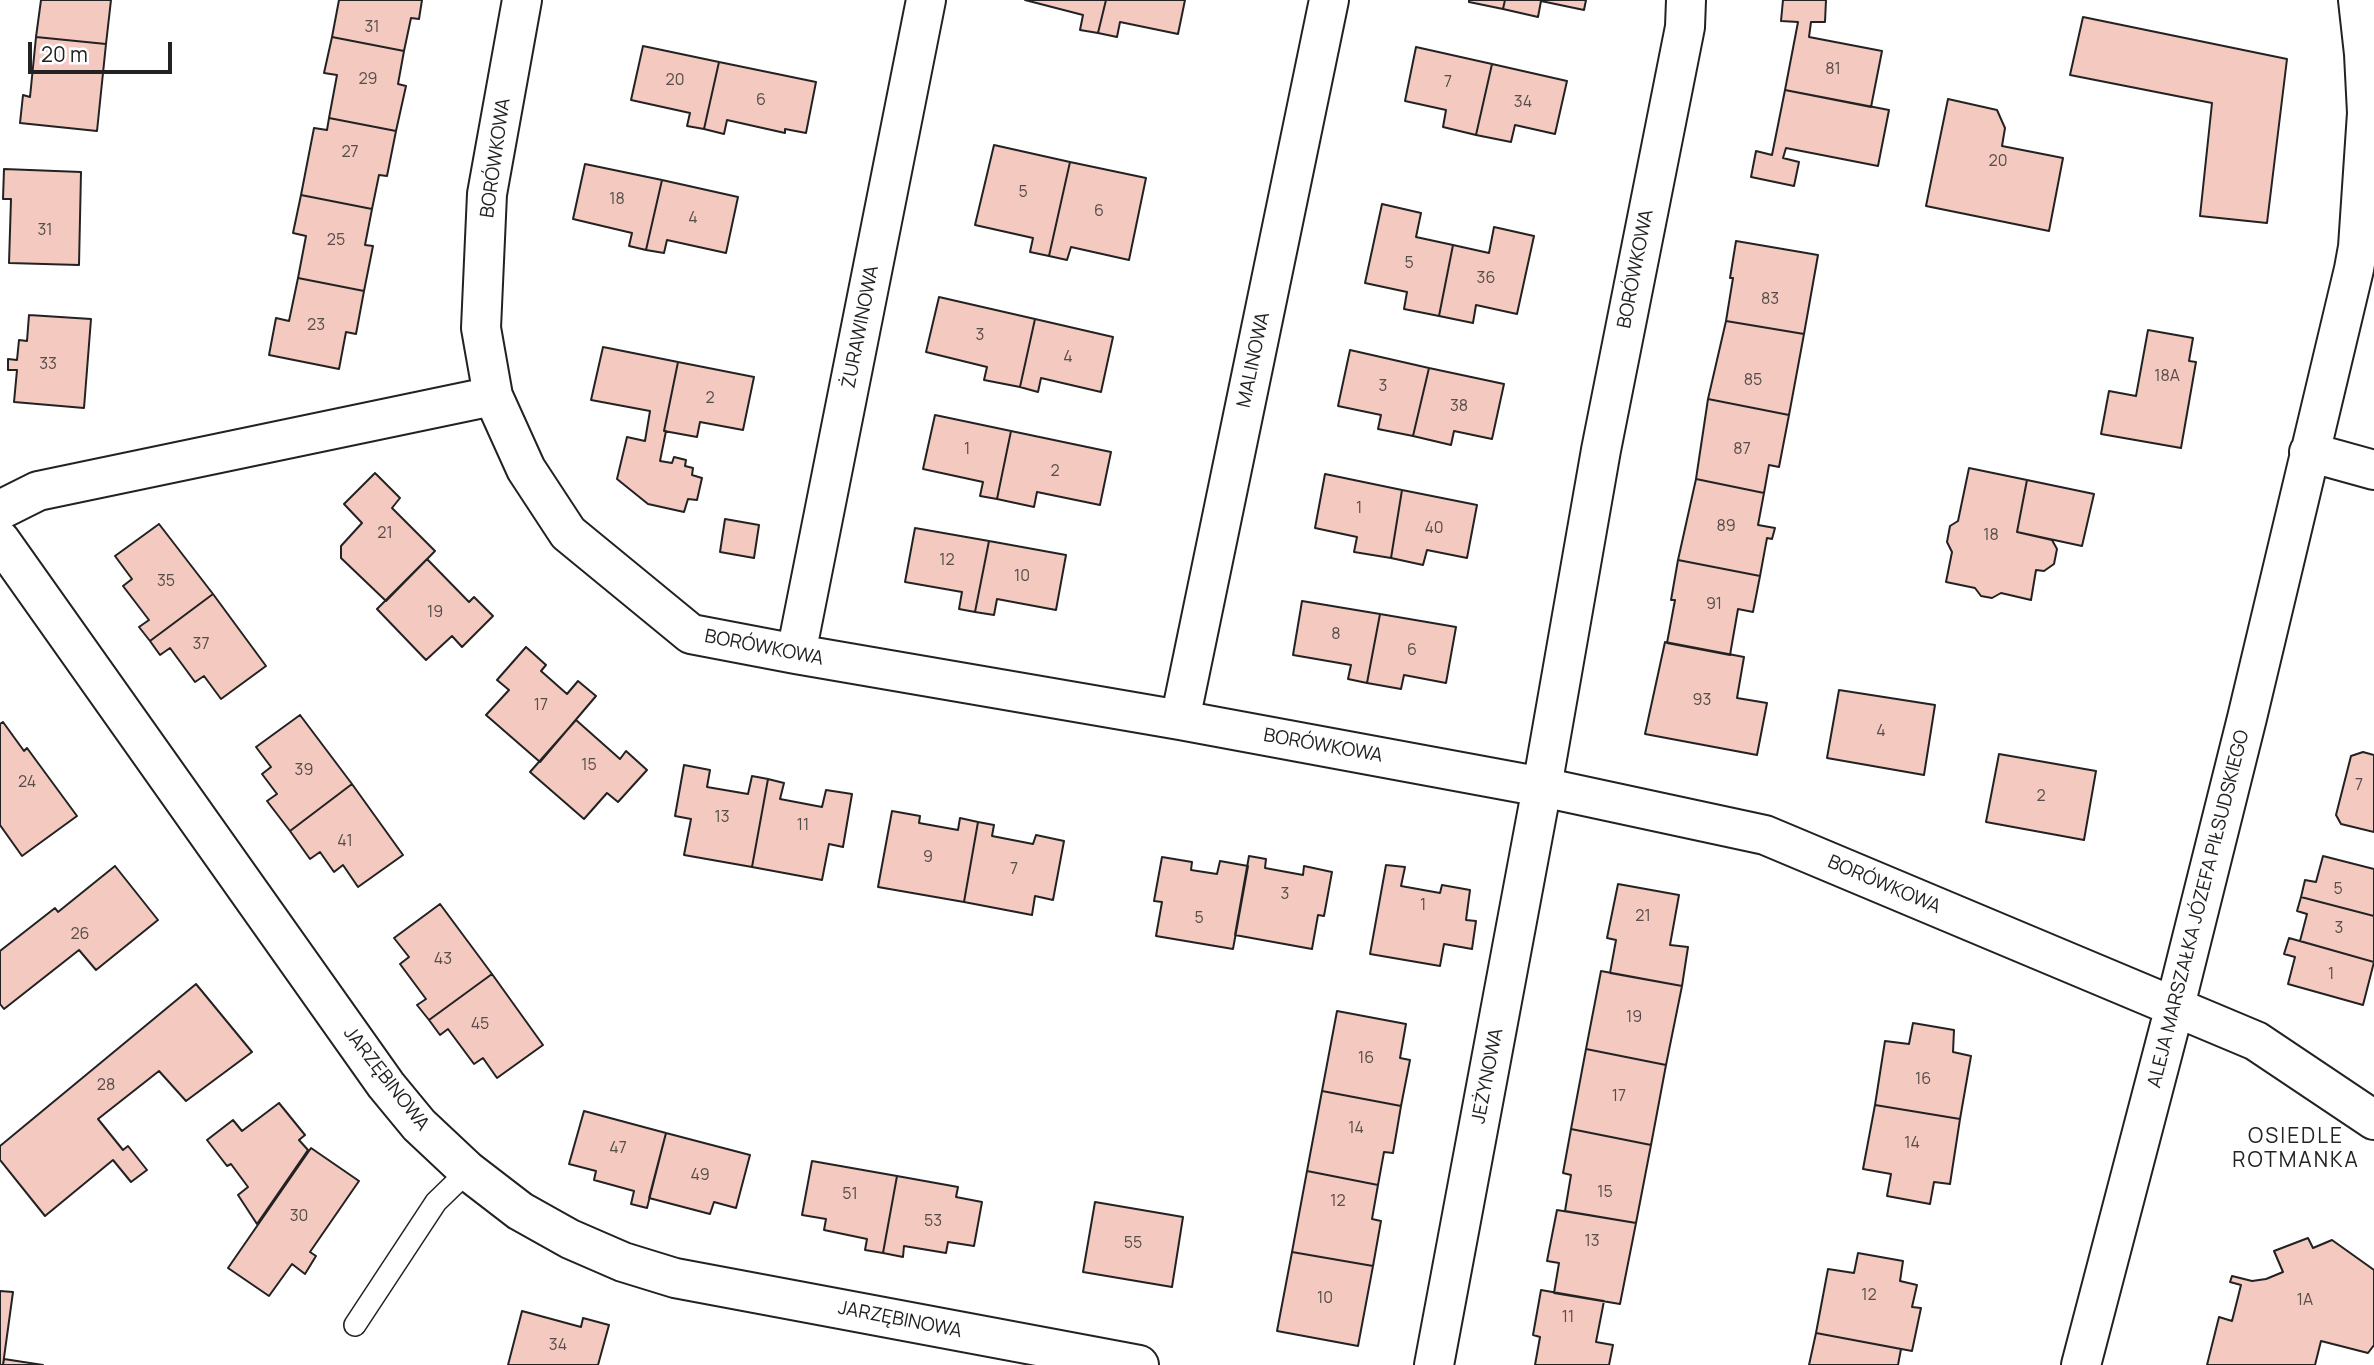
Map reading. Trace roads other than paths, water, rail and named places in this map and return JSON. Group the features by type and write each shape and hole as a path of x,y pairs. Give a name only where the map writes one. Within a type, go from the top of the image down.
{"street":[{"name":"BORÓWKOWA","path":"522,0 487,194 481,328 493,396 526,469 568,533 691,634 1542,787 1765,835 2256,1041 2371,1110"},
{"name":"ŻURAWINOWA","path":"796,654 926,0"},
{"name":"MALINOWA","path":"1180,720 1329,0"},
{"name":"BORÓWKOWA","path":"1542,787 1603,437 1685,27 1686,0"},
{"name":"ALEJA MARSZAŁKA JÓZEFA PIŁSUDSKIEGO","path":"2081,1365 2247,719 2358,247 2367,114 2358,0"},
{"path":"0,510 37,491 493,396"},
{"path":"2309,452 2374,470"},
{"name":"JARZĘBINOWA","path":"0,540 386,1085 419,1125 468,1171 520,1211 570,1239 623,1262 675,1278 1139,1365"},
{"name":"JEŻYNOWA","path":"1434,1365 1542,787"}],"lane":[{"path":"355,1325 436,1202 468,1171"}],"district":[{"name":"OSIEDLE ROTMANKA","path":"2296,1149"}]}
